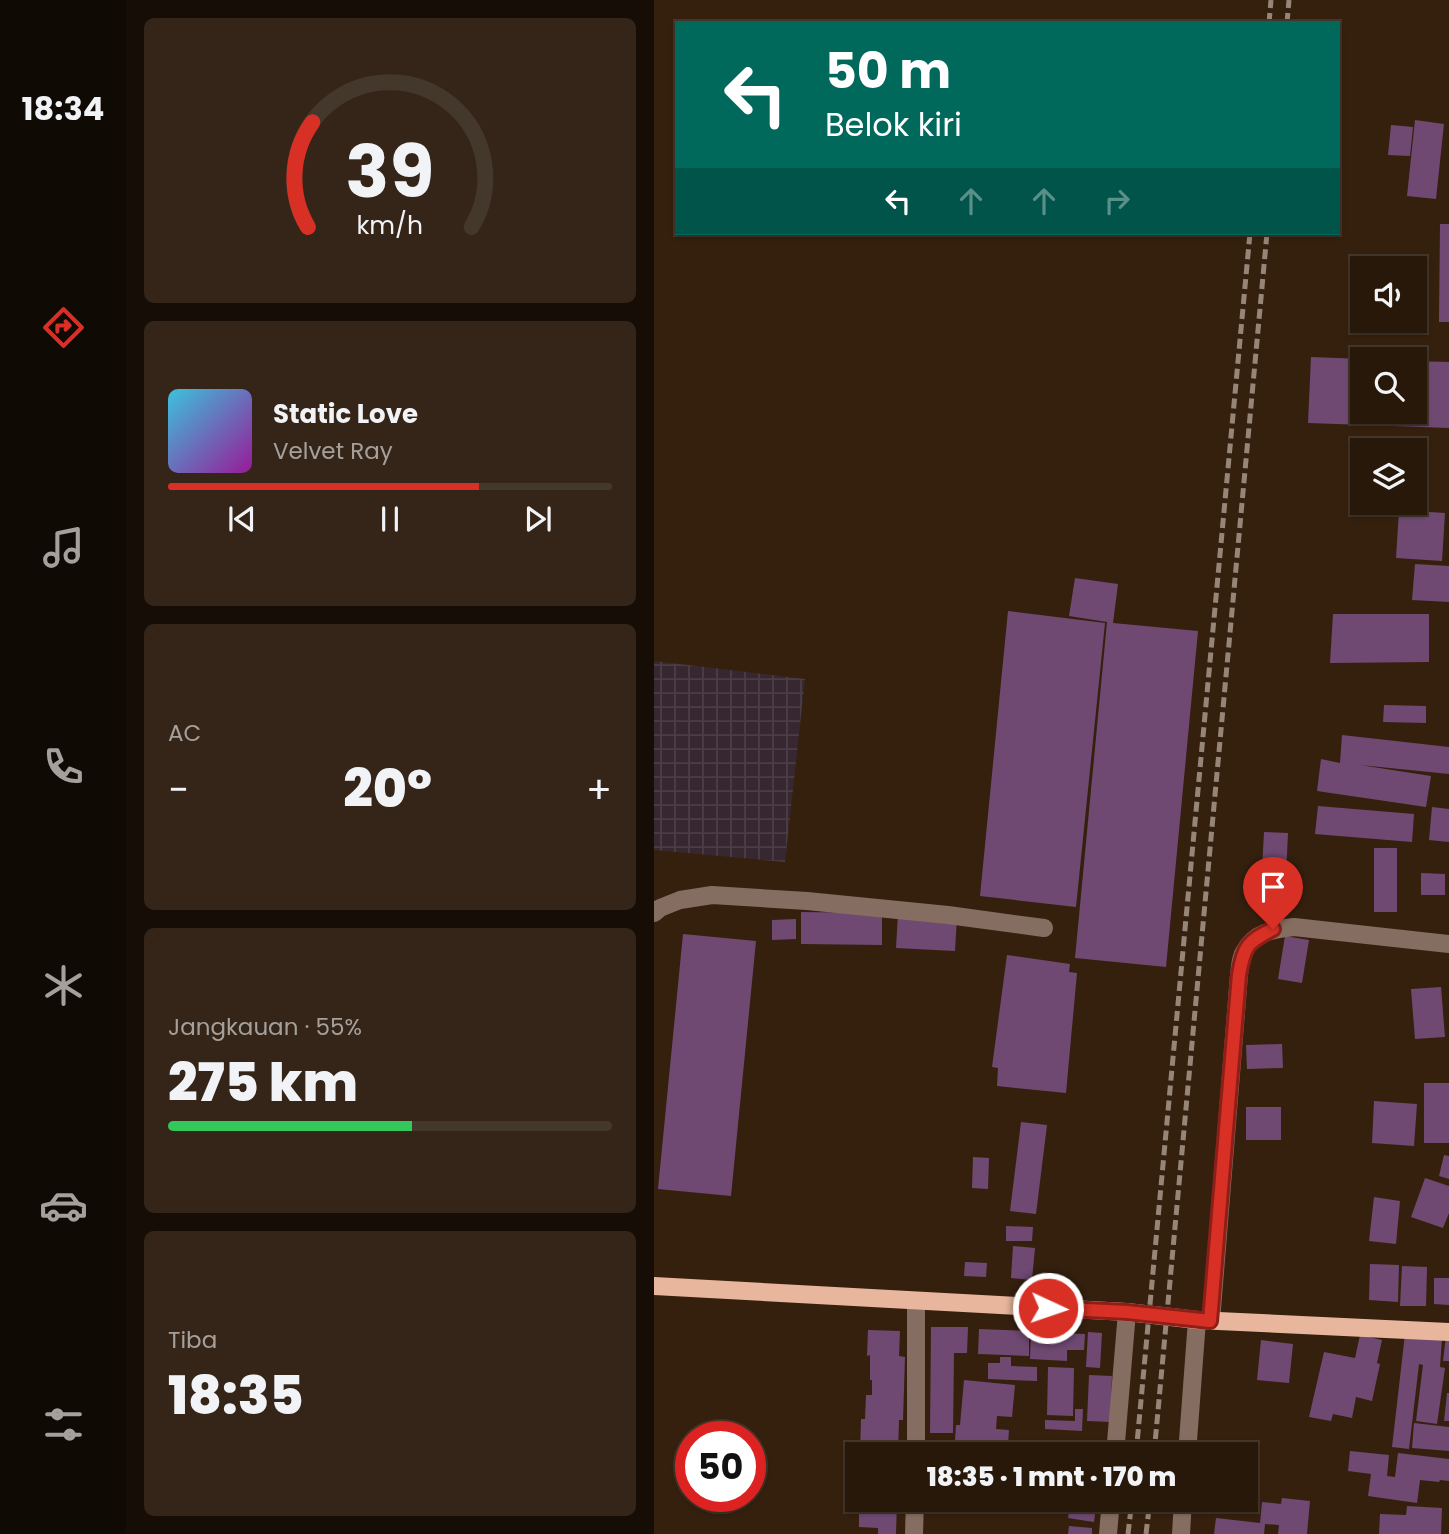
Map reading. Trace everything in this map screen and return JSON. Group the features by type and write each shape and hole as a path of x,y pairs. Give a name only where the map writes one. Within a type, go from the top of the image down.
{"main road":[{"path":"654,1286 1127,1312 1204,1321 1448,1332"}],"street":[{"path":"654,914 660,908 680,900 712,895 948,915 1044,928"},
{"path":"1189,1442 1243,953 1254,938 1273,929 1294,927 1448,944"},
{"path":"916,1301 916,1442"},
{"path":"1116,1442 1127,1312"},
{"path":"914,1534 915,1512"},
{"path":"1108,1534 1110,1512"},
{"path":"1181,1534 1182,1512"}],"shaded area":[{"path":"654,661 805,679 785,862 654,850"}],"building":[{"path":"1415,120 1444,124 1436,199 1407,196"},
{"path":"1391,125 1413,127 1410,156 1388,155"},
{"path":"1440,224 1449,224 1449,322 1439,322"},
{"path":"1311,357 1350,358 1350,424 1427,424 1427,361 1449,362 1449,428 1308,423"},
{"path":"1445,513 1442,561 1396,558 1399,515"},
{"path":"1415,564 1449,566 1449,602 1412,600"},
{"path":"1075,578 1118,584 1113,623 1198,631 1166,967 1075,958 1107,622 1069,616"},
{"path":"1008,611 1105,623 1076,907 980,896"},
{"path":"1333,614 1429,614 1429,662 1330,663"},
{"path":"1384,705 1426,706 1426,723 1383,722"},
{"path":"1342,735 1449,747 1449,774 1360,765 1431,776 1426,807 1317,791 1321,759 1340,763"},
{"path":"1318,806 1414,814 1412,842 1315,834"},
{"path":"1432,807 1449,809 1449,842 1429,840"},
{"path":"1264,832 1288,833 1286,876 1274,875 1274,887 1261,887"},
{"path":"1374,848 1397,848 1397,912 1374,912"},
{"path":"1421,873 1445,874 1445,895 1421,895"},
{"path":"801,912 882,913 882,945 801,944"},
{"path":"898,914 957,917 955,951 896,948"},
{"path":"796,919 796,939 772,940 772,920"},
{"path":"683,934 756,941 731,1196 658,1189"},
{"path":"1285,936 1309,940 1302,983 1278,979"},
{"path":"1007,955 1070,964 1069,972 1077,973 1066,1093 997,1086 998,1068 992,1067"},
{"path":"1441,987 1445,1037 1415,1039 1411,989"},
{"path":"1282,1044 1283,1068 1247,1069 1246,1045"},
{"path":"1424,1083 1449,1083 1449,1143 1424,1143"},
{"path":"1374,1101 1417,1104 1414,1146 1372,1143"},
{"path":"1246,1107 1281,1107 1281,1140 1246,1140"},
{"path":"1021,1122 1047,1125 1036,1214 1010,1211"},
{"path":"1444,1155 1449,1156 1449,1179 1439,1176"},
{"path":"973,1157 989,1158 988,1189 972,1188"},
{"path":"1425,1178 1449,1186 1449,1213 1443,1228 1411,1217"},
{"path":"1374,1197 1400,1201 1396,1244 1369,1241"},
{"path":"1006,1226 1033,1227 1032,1241 1006,1241"},
{"path":"1013,1246 1035,1248 1032,1280 1011,1278"},
{"path":"965,1262 987,1263 986,1277 964,1276"},
{"path":"1370,1264 1399,1265 1398,1302 1369,1300"},
{"path":"1402,1266 1427,1267 1426,1306 1400,1306"},
{"path":"1434,1278 1449,1278 1449,1305 1434,1304"},
{"path":"931,1327 968,1327 967,1353 954,1353 953,1433 930,1433"},
{"path":"979,1329 1029,1331 1029,1356 978,1354"},
{"path":"868,1330 900,1331 899,1356 905,1357 903,1420 899,1420 898,1442 860,1442 866,1395 872,1395 870,1355 867,1356"},
{"path":"1031,1332 1085,1334 1084,1350 1067,1350 1067,1361 1030,1359"},
{"path":"1088,1332 1102,1333 1100,1368 1086,1367"},
{"path":"1405,1334 1442,1338 1440,1367 1445,1368 1437,1424 1416,1421 1423,1365 1419,1364 1409,1449 1392,1447"},
{"path":"1360,1335 1382,1340 1372,1401 1356,1397 1352,1418 1333,1414 1331,1421 1309,1417 1324,1352 1355,1358"},
{"path":"1446,1336 1449,1337 1449,1361 1443,1361"},
{"path":"1261,1340 1293,1344 1289,1383 1257,1380"},
{"path":"1000,1357 1011,1357 1011,1366 1037,1367 1037,1381 988,1379 988,1363 1000,1363"},
{"path":"1048,1367 1074,1368 1073,1416 1047,1415"},
{"path":"1089,1375 1112,1376 1110,1422 1087,1421"},
{"path":"964,1380 1015,1385 1012,1417 997,1416 996,1429 1009,1430 1008,1442 960,1442 955,1440 956,1425 960,1425"},
{"path":"1447,1393 1449,1421 1444,1421"},
{"path":"1075,1409 1083,1409 1082,1431 1045,1429 1045,1420 1075,1421"},
{"path":"1414,1423 1449,1427 1449,1451 1412,1448"},
{"path":"1350,1451 1389,1455 1387,1476 1395,1477 1398,1453 1449,1459 1449,1481 1420,1480 1417,1503 1368,1496 1371,1474 1348,1471"},
{"path":"1282,1498 1310,1501 1307,1534 1278,1534 1279,1525 1265,1524 1264,1534 1214,1534 1216,1518 1260,1523 1262,1502 1281,1504"},
{"path":"1407,1506 1442,1508 1441,1534 1379,1534 1380,1514 1406,1515"},
{"path":"859,1512 897,1512 896,1534 878,1534 878,1528 859,1527"},
{"path":"1069,1512 1095,1512 1094,1522 1068,1518"},
{"path":"1069,1526 1092,1528 1092,1534 1068,1534"}],"railway":[{"path":"1269,21 1271,0"},
{"path":"1287,21 1289,0"},
{"path":"1137,1442 1250,235"},
{"path":"1155,1442 1267,235"},
{"path":"1128,1534 1131,1512"},
{"path":"1146,1534 1149,1512"}],"route":[{"path":"1048,1308 1127,1312 1210,1321 1239,975 1243,953 1254,938 1273,929"}]}
